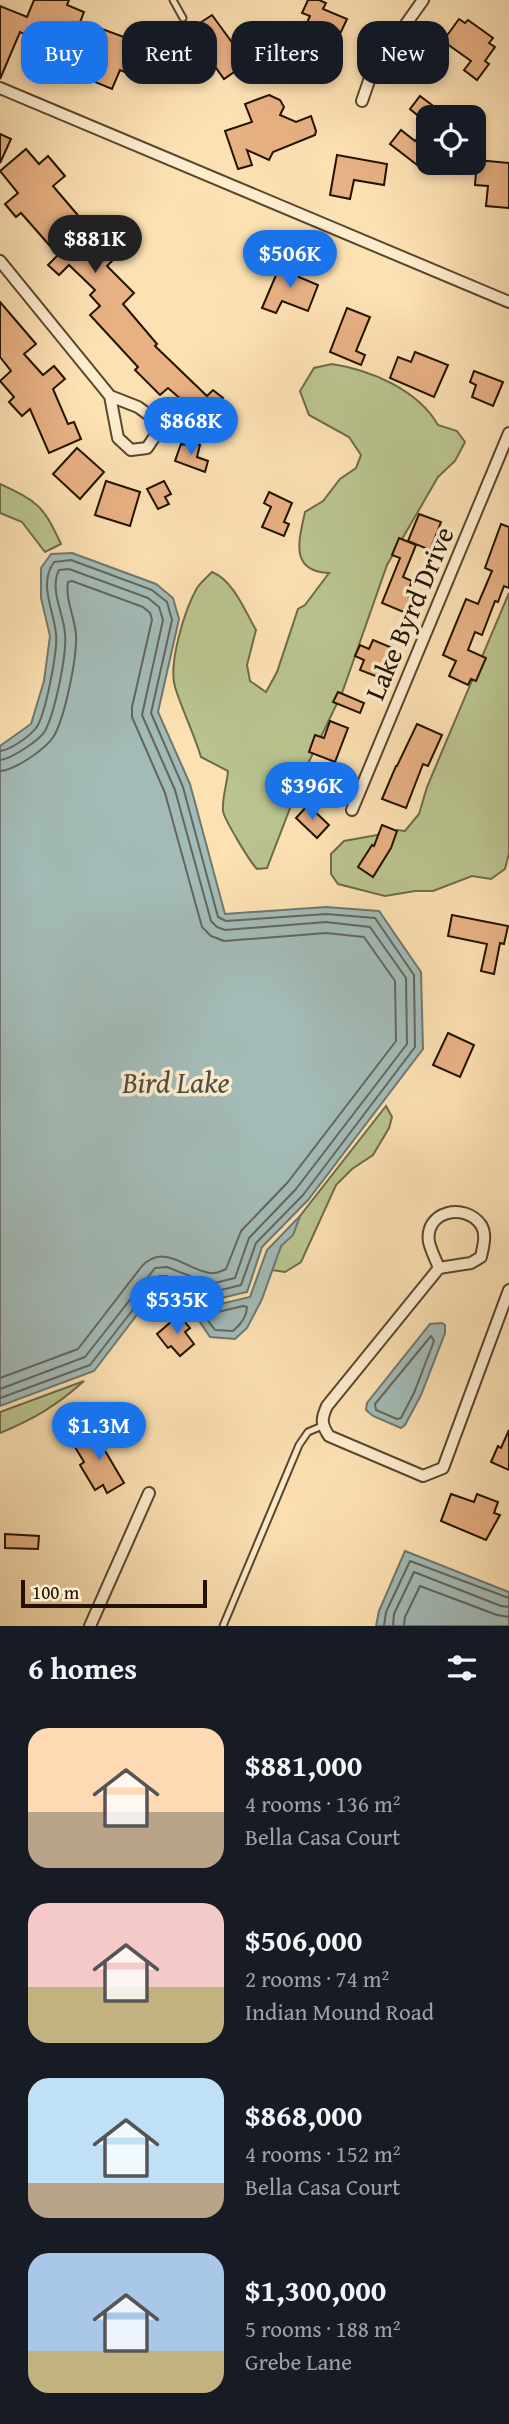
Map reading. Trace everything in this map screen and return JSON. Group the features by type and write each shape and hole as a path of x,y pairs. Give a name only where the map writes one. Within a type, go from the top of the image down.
{"street":[{"path":"362,102 372,72 424,0"},
{"path":"0,88 509,302"},
{"path":"0,261 110,396 118,438 131,450 147,448 155,436 155,424 138,407 110,396"},
{"name":"Lake Byrd Drive","path":"352,810 509,433"},
{"path":"439,1268 429,1241 431,1226 437,1216 450,1212 468,1214 482,1226 485,1240 481,1257 471,1263 439,1268 327,1406 322,1417 322,1426 330,1436 423,1476 443,1468 509,1290"},
{"path":"90,1626 149,1493"}],"lane":[{"path":"173,0 183,18"},
{"path":"223,1626 299,1445 308,1432 322,1426"}],"green space":[{"path":"332,364 362,371 406,392 438,425 457,431 465,442 455,461 438,477 387,565 342,693 304,772 267,868 257,869 223,811 228,771 201,757 175,687 174,664 183,622 192,597 212,572 232,589 256,630 247,665 250,681 266,692 277,672 298,609 305,605 329,573 316,571 302,560 299,543 305,512 323,501 340,479 356,468 361,455 349,437 309,415 300,391 314,368"},
{"path":"0,484 38,506 61,544 45,552 22,522 0,513"},
{"path":"509,593 509,853 505,869 491,879 472,876 433,891 385,896 338,884 331,874 331,854 344,841 377,835 389,837 397,830 405,831 419,814 427,787"},
{"path":"386,1106 392,1117 389,1128 373,1155 352,1169 336,1185 301,1262 285,1272 271,1270 281,1246 293,1234 300,1216"},
{"path":"84,1381 44,1411 0,1433 0,1412"}],"water":[{"name":"Bird Lake","path":"72,553 156,584 173,598 179,619 158,712 190,784 225,914 326,907 379,911 421,972 423,1049 308,1200 262,1247 247,1292 209,1301 162,1282 94,1371 0,1406 0,746 31,724 44,681 50,636 41,598 41,568 51,554"},
{"path":"300,1216 293,1235 281,1246 262,1299 247,1328 235,1339 210,1337 189,1306 171,1298 149,1308 164,1289 208,1307 250,1297 267,1250"},
{"path":"430,1324 445,1325 445,1333 421,1395 405,1425 401,1428 373,1416 366,1410 367,1403"},
{"path":"405,1551 509,1592 509,1626 376,1626 379,1611"}],"building":[{"path":"34,0 69,0 67,5 84,12 80,21 21,21 21,32 0,79 0,6 27,17"},
{"path":"308,0 319,0 326,3 323,9 347,19 343,28 343,21 308,21 310,16 302,13"},
{"path":"212,15 216,21 203,21"},
{"path":"459,19 465,23 468,20 493,38 489,43 495,47 485,61 489,64 477,80 464,70 471,61 449,45 449,33"},
{"path":"217,22 231,41 231,74 224,79 217,69"},
{"path":"108,31 122,36 122,71 120,70 112,89 100,84 108,84"},
{"path":"269,95 280,100 284,107 280,115 296,122 311,116 315,135 273,152 269,160 247,150 252,165 238,169 225,131 252,122 245,104"},
{"path":"420,96 432,105 416,105 416,114 410,109"},
{"path":"401,130 415,141 416,164 390,144"},
{"path":"0,134 11,139 0,163"},
{"path":"26,149 39,164 48,156 65,176 53,186 87,226 90,223 106,238 98,246 112,261 107,266 134,293 123,304 157,344 155,346 207,396 213,390 223,398 205,420 168,388 160,395 135,370 138,367 90,315 100,306 90,295 95,290 69,265 59,275 48,265 58,255 21,213 16,217 5,204 18,193 0,171"},
{"path":"337,155 387,164 384,185 354,180 350,199 330,195"},
{"path":"486,161 509,163 509,208 486,206 488,186 475,185 476,175 486,175"},
{"path":"282,261 297,267 294,275 318,285 308,311 282,301 276,313 262,308"},
{"path":"0,302 36,344 24,354 43,375 54,366 65,379 53,389 68,424 74,422 81,439 49,453 30,409 22,416 9,402 14,397 0,381 11,371 0,357"},
{"path":"347,308 370,317 356,351 365,355 361,365 330,352"},
{"path":"415,352 448,365 434,397 390,378 398,357 411,362"},
{"path":"474,371 503,382 493,406 472,397 476,385 470,382"},
{"path":"187,441 200,445 197,457 208,461 205,472 175,461 181,444 186,445"},
{"path":"77,448 104,472 80,499 53,474"},
{"path":"106,481 140,492 130,526 95,515"},
{"path":"164,481 171,494 165,497 169,504 158,509 147,489"},
{"path":"269,492 292,503 284,522 289,524 284,536 262,527 271,507 264,503"},
{"path":"419,514 441,522 430,550 408,541"},
{"path":"501,524 509,527 509,588 504,586 498,602 495,601 482,635 475,632 468,650 486,658 476,681 471,679 468,685 449,676 456,661 443,655 466,599 478,604 492,571 485,568"},
{"path":"399,538 416,545 403,577 412,581 406,596 412,598 406,613 382,603 400,558 392,555"},
{"path":"373,640 390,647 378,677 360,670 364,660 355,656 360,645 369,649"},
{"path":"338,692 364,703 360,713 333,702"},
{"path":"330,721 348,728 335,762 309,752 315,735 324,738"},
{"path":"417,724 442,735 428,766 423,764 406,808 382,799"},
{"path":"308,805 329,825 317,838 296,818"},
{"path":"382,825 397,831 391,848 373,877 358,867 372,845 374,846"},
{"path":"452,915 508,926 504,944 500,943 494,974 481,971 487,944 448,936"},
{"path":"448,1033 474,1045 460,1077 433,1065"},
{"path":"179,1315 190,1328 185,1332 194,1344 180,1356 171,1346 168,1348 157,1334"},
{"path":"107,1428 116,1442 104,1449 124,1483 107,1493 103,1485 95,1490 80,1465 84,1462 75,1447"},
{"path":"509,1430 509,1470 491,1462"},
{"path":"451,1494 474,1502 477,1494 498,1502 494,1513 500,1515 486,1540 441,1521"},
{"path":"5,1534 39,1536 38,1549 5,1548"}]}
